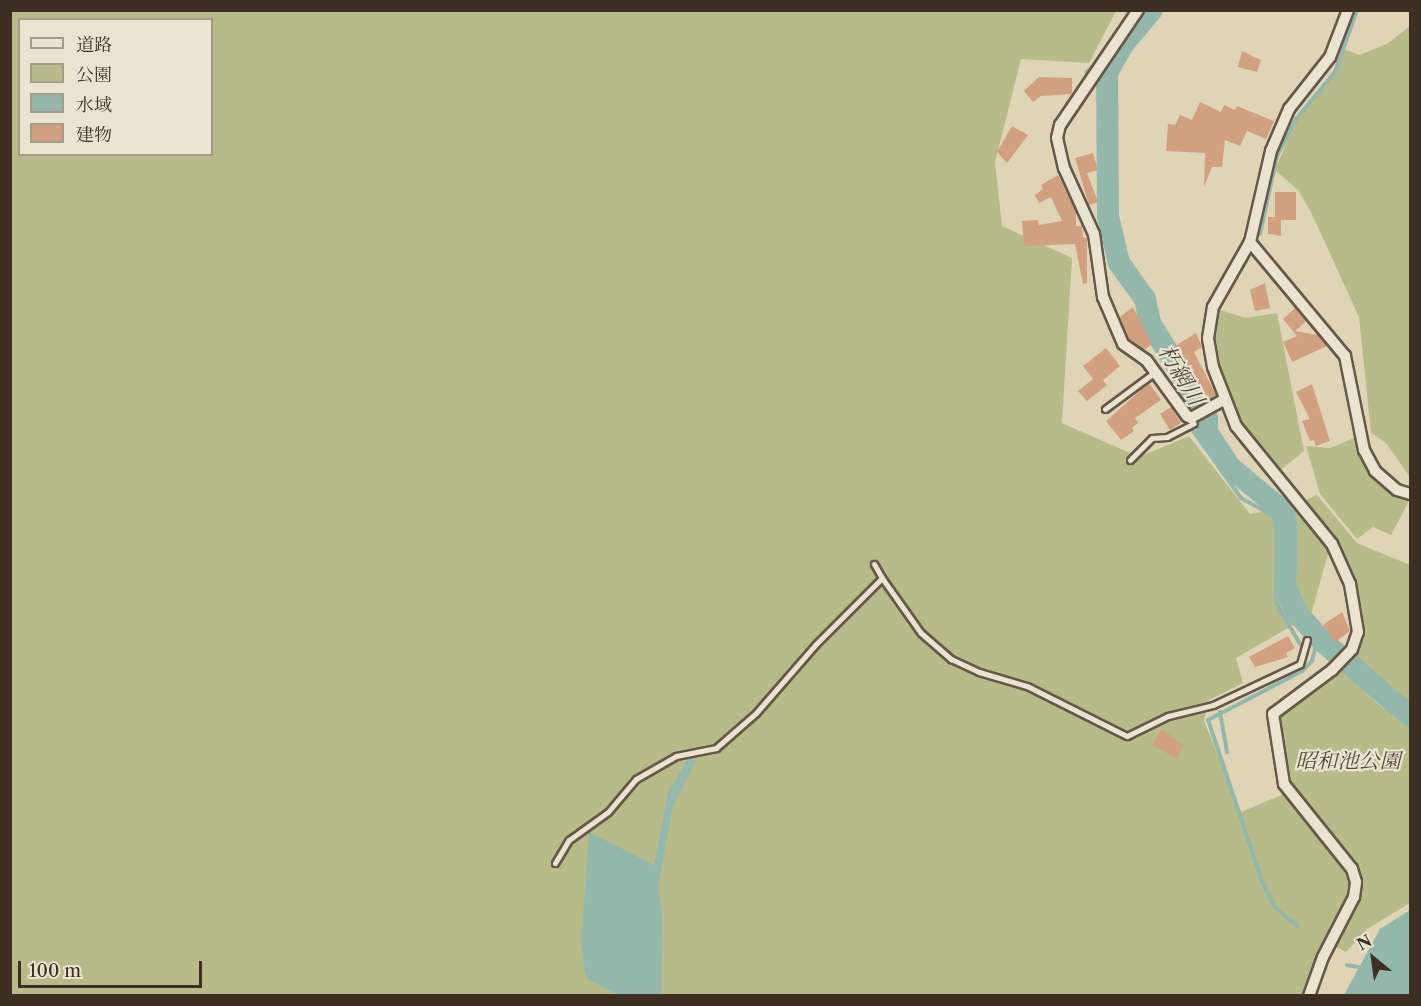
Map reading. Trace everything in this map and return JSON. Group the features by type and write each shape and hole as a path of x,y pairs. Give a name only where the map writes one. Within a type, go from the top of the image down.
{"street":[{"path":"1138,10 1060,125 1057,138 1064,168 1094,234 1103,297 1114,330 1123,344 1147,361 1153,373 1187,416 1196,419 1225,399"},
{"path":"1309,996 1323,957 1354,897 1356,882 1352,869 1284,784 1273,714 1332,670 1352,649 1358,632 1351,593 1332,544 1236,426 1213,367 1209,322 1213,307 1250,242 1272,151 1289,110 1330,57 1348,10"},
{"path":"1250,242 1345,356 1364,450 1375,471 1397,490 1410,494"}],"lane":[{"path":"1105,409 1153,373"},
{"path":"1130,460 1152,438 1167,437 1196,419"},
{"path":"873,564 904,614 951,659 979,672 1027,686 1127,736 1137,734 1168,716 1213,705 1300,664 1307,640"},
{"path":"555,862 569,840 608,812 636,779 676,756 716,748 756,712 822,638 882,578"}],"green space":[{"name":"昭和池公園","path":"10,11 1116,11 1089,63 1021,59 995,162 1002,226 1072,258 1062,423 1139,457 1189,436 1250,514 1293,506 1317,495 1357,543 1410,565 1410,709 1345,653 1359,630 1353,590 1329,550 1311,615 1236,658 1243,683 1209,700 1204,721 1241,812 1284,794 1298,812 1297,798 1289,784 1278,718 1304,694 1340,670 1384,709 1389,704 1410,724 1410,903 1367,929 1346,952 1326,941 1305,991 1314,995 11,995"},
{"path":"1410,26 1410,477 1386,443 1371,433 1359,317 1311,212 1298,190 1275,170 1297,118 1334,76 1344,49 1359,55 1387,44"},
{"path":"1217,309 1246,318 1277,313 1304,451 1278,472 1238,419 1218,369 1211,338"},
{"path":"1359,436 1375,478 1386,490 1410,499 1391,535 1373,527 1357,539 1320,494 1306,446 1330,448"}],"water":[{"path":"688,758 696,761 673,806 658,887 663,923 661,995 619,995 589,980 585,972 581,941 589,832 654,865 668,793"},
{"path":"1410,910 1410,995 1344,995 1380,929"}],"building":[{"path":"1242,51 1261,60 1257,72 1238,67"},
{"path":"1039,77 1072,78 1072,94 1041,96 1033,102 1024,91"},
{"path":"1200,102 1221,112 1224,105 1235,110 1237,106 1274,121 1266,139 1247,131 1240,146 1225,140 1222,167 1212,167 1204,187 1205,153 1166,151 1168,124 1175,125 1180,115 1192,120"},
{"path":"1012,126 1028,135 1007,163 997,152"},
{"path":"1093,153 1098,170 1087,173 1098,202 1089,205 1075,158"},
{"path":"1058,175 1076,212 1076,226 1082,226 1083,237 1087,238 1087,283 1083,284 1075,244 1024,246 1022,221 1038,220 1039,225 1062,221 1051,197 1039,203 1035,195 1043,189 1041,185"},
{"path":"1275,192 1296,192 1296,220 1281,220 1281,236 1268,234 1268,217 1275,217"},
{"path":"1265,283 1270,308 1255,311 1250,290"},
{"path":"1133,307 1152,344 1144,350 1129,339 1120,317"},
{"path":"1295,308 1306,321 1295,331 1318,335 1327,346 1292,362 1283,342 1297,336 1283,319"},
{"path":"1196,333 1202,347 1194,352 1216,395 1210,399 1208,395 1204,397 1172,348"},
{"path":"1106,348 1120,366 1103,380 1107,385 1087,401 1078,391 1093,379 1083,366"},
{"path":"1149,383 1161,400 1135,418 1138,423 1132,428 1134,431 1121,440 1106,421"},
{"path":"1312,384 1330,441 1316,446 1314,440 1310,441 1302,421 1310,419 1296,392"},
{"path":"1171,407 1181,423 1170,430 1160,414"},
{"path":"1342,612 1350,631 1335,642 1323,625"},
{"path":"1288,636 1295,648 1286,653 1288,657 1255,667 1249,657"},
{"path":"1162,729 1184,746 1176,758 1152,745"},
{"path":"1301,749 1329,766 1325,773 1296,757"}],"waterway":[{"name":"朽網川","path":"1152,10 1124,43 1107,72 1108,216 1119,263 1145,299 1150,323 1198,401 1207,419 1207,432 1230,467 1284,512 1287,535 1285,587 1297,613 1322,641 1410,716"},
{"path":"1260,234 1277,156 1296,119 1335,72 1357,10"},
{"path":"1086,80 1087,72 1095,64"},
{"path":"1106,317 1115,338"},
{"path":"1189,425 1241,498 1273,516 1277,537 1276,603 1300,644"},
{"path":"1297,926 1274,906 1262,881 1208,720 1302,671 1312,661 1318,637"},
{"path":"1220,712 1227,752"},
{"path":"1347,965 1364,968"}]}
